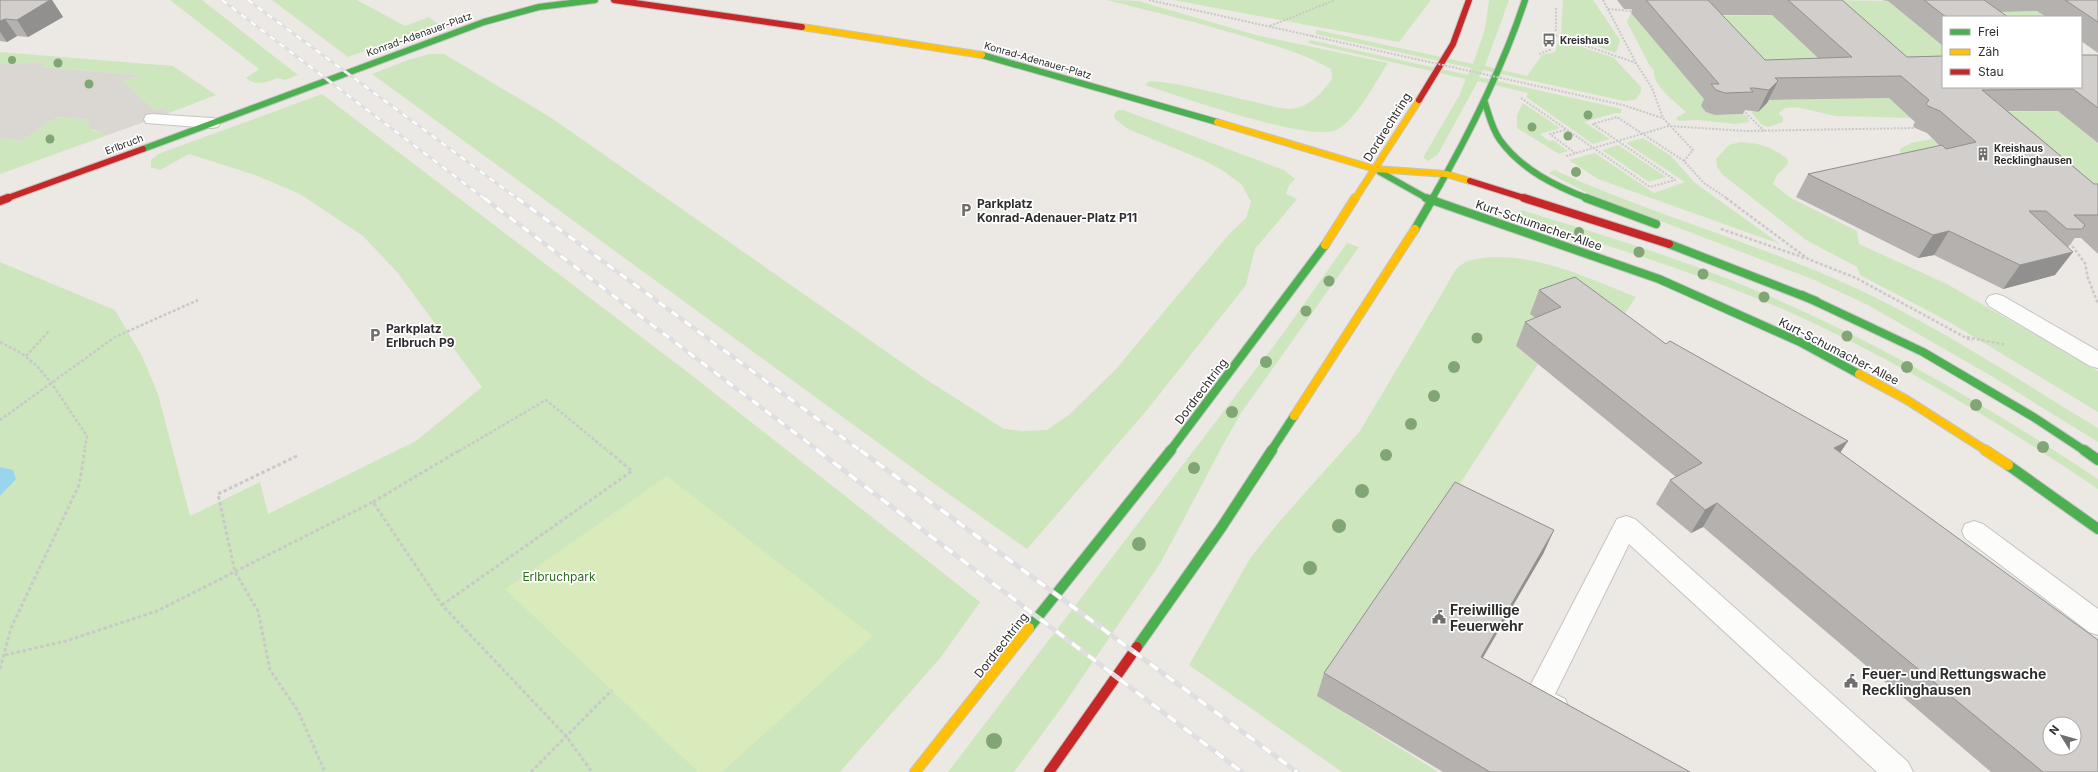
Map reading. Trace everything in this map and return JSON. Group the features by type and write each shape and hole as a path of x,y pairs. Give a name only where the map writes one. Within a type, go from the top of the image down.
{"main road":[{"name":"Konrad-Adenauer-Platz","path":"255,107 484,22 527,8 569,1 595,0"},
{"name":"Konrad-Adenauer-Platz","path":"614,0 870,37 994,57 1375,169"},
{"name":"Dordrechtring","path":"915,772 1202,411 1318,255 1375,169 1453,44 1469,0"},
{"path":"1049,772 1221,528 1396,261 1485,103 1516,30 1525,0"},
{"path":"1485,103 1499,139 1510,154 1531,172 1575,194 1666,229"},
{"name":"Erlbruch","path":"0,201 40,188 255,107"},
{"name":"Kurt-Schumacher-Allee","path":"1375,169 1446,174 1649,236 1816,301"},
{"name":"Kurt-Schumacher-Allee","path":"1375,169 1431,201 1660,279 1800,342 1907,400 2019,472 2098,529"},
{"name":"Kurt-Schumacher-Allee","path":"1702,246 1923,352 2035,418 2098,460"}],"lane":[{"path":"152,118 212,123"},
{"path":"1996,301 2098,360"},
{"path":"1573,718 1538,699 1626,526 1898,772"},
{"path":"1974,531 2098,624"}],"path":[{"path":"1149,0 1623,105 1663,118"},
{"path":"1270,26 1335,0"},
{"path":"1602,0 1636,63 1657,97 1663,118 1693,150 1684,161"},
{"path":"1540,53 1550,50 1555,35 1558,18 1555,6"},
{"path":"1608,9 1633,11"},
{"path":"1555,35 1636,63"},
{"path":"1517,95 1565,130 1650,187 1675,180 1593,124 1617,117 1684,161 1704,183 1735,204 1808,259 1856,278 1978,344"},
{"path":"1743,110 1764,131"},
{"path":"1581,152 1669,126 1764,131 1915,128"},
{"path":"1565,130 1550,134 1576,153"},
{"path":"2066,238 2085,263 2088,278 2098,304"},
{"path":"0,420 115,337 198,300"},
{"path":"26,356 50,330"},
{"path":"0,342 26,356 52,383 72,417 87,436 79,485 41,568 10,628 5,655 0,669"},
{"path":"5,655 66,641 157,611 373,502 546,400 632,471 442,605"},
{"path":"297,456 218,494 235,572 258,612 270,670 298,711 325,772"},
{"path":"373,502 442,605 566,736 592,772"},
{"path":"531,772 612,690"}],"green space":[{"path":"170,0 202,0 298,75 285,80 278,78 262,83 250,81 246,78 259,69"},
{"path":"272,0 357,0 405,26 429,17 439,25 348,57"},
{"path":"1107,0 1138,1 1256,35 1388,63 1358,110 1351,118 1336,130 1321,132 1299,130 1272,124 1145,85 1150,81 1176,84 1278,108 1289,109 1305,105 1314,99 1332,79 1331,69 1300,55 1268,44 1194,22"},
{"path":"1173,0 1431,0 1399,42"},
{"path":"1489,0 1509,0 1485,66 1527,76 1542,55 1555,52 1559,39 1614,58 1641,87 1641,92 1635,100 1624,101 1483,70 1479,77 1622,109 1621,113 1615,113 1584,122 1610,139 1593,144 1526,97 1528,93 1478,81 1438,154 1428,161 1424,158 1424,156 1459,96 1466,79 1308,43 1310,40 1468,75 1471,68 1315,34 1317,30 1473,64 1485,29"},
{"path":"1563,0 1593,0 1620,40 1616,53 1561,34"},
{"path":"1816,0 1888,1 1942,45 1942,78 1894,78"},
{"path":"2037,11 2044,16 1966,16 1962,13"},
{"path":"1631,13 1709,105 1715,115 1743,114 1748,117 1749,122 1735,124 1698,120 1678,121 1676,118 1686,112 1661,88 1657,82 1654,76 1654,70 1650,66 1627,22"},
{"path":"1772,15 1840,79 1755,82 1694,16"},
{"path":"0,52 173,66 216,95 169,113 165,112 168,107 154,110 139,99 141,98 123,81 139,75 41,67 45,62 0,64"},
{"path":"430,54 444,54 550,117 927,380 1004,429 1023,431 1047,430 1070,414 1116,369 1230,233 1246,218 1251,202 1242,185 1222,170 1203,160 1128,129 1115,119 1114,114 1118,110 1123,110 1284,170 1295,179 1289,185 1286,194 1297,199 1255,249 1246,285 1147,410 1027,549 936,485 372,74 408,60"},
{"name":"Erlbruchpark","path":"322,94 690,374 980,602 941,657 840,772 0,772 0,262 115,310 142,356 158,394 190,516 260,482 268,514 416,441 482,387 397,272 363,236 300,194 255,175 189,154 160,170 151,167 151,160 158,154"},
{"path":"1889,98 1911,118 1835,116 1797,107 1785,108 1779,114 1783,117 1783,122 1768,127 1761,124 1751,112 1758,112 1765,100"},
{"path":"1523,103 1560,128 1540,134 1549,141 1553,140 1568,151 1559,154 1517,128 1517,115"},
{"path":"2058,111 2098,143 2098,207 1969,112"},
{"path":"57,117 90,120 93,131 101,132 105,136 0,174 0,138 21,141"},
{"path":"1643,138 1671,156 1695,183 1780,244 1598,179 1569,160 1595,153 1654,193 1685,182 1626,143"},
{"path":"1932,139 1961,165 1901,160 1900,149 1911,143"},
{"path":"1740,142 1765,146 1776,151 1787,159 1788,164 1777,175 1773,184 1791,198 1857,231 1859,244 1947,284 2098,371 2098,412 1951,323 1860,275 1857,267 1806,240 1723,175 1717,167 1716,159 1729,145"},
{"path":"1618,145 1666,177 1649,182 1602,150"},
{"path":"1554,170 1591,186 1814,270 1851,286 1915,318 2098,428 2098,442 1993,377 1868,305 1812,279 1585,192 1549,173"},
{"path":"1521,210 1625,242 1702,269 1777,299 1825,321 1918,369 2009,422 2098,479 2098,489 1985,416 1946,393 1828,330 1787,311 1721,284 1518,218"},
{"path":"1347,243 1359,247 1241,413 1161,562 1062,707 1014,772 948,772 1282,335"},
{"path":"1493,257 1530,260 1549,264 1584,276 1636,297 1610,335 1530,314 1551,331 1516,346 1538,364 1446,505 1317,696 1438,772 1342,772 1189,665 1251,557 1279,522 1360,431 1455,270 1464,263 1484,258"},
{"path":"667,476 873,636 722,772 698,772 505,589"}],"shaded area":[{"path":"45,62 41,67 140,75 123,81 141,98 139,99 144,101 154,110 169,107 165,111 169,113 105,136 101,132 91,129 88,124 90,120 57,117 21,141 0,138 0,64"}],"water":[{"path":"0,467 13,470 16,479 0,496"}],"building":[{"path":"0,0 50,0 17,20 5,19 0,21"},
{"path":"1646,0 1708,0 1765,60 1852,57 1788,0 1842,0 1907,57 1942,56 1942,88 2082,88 2082,55 2098,55 2098,108 2073,89 1982,90 2094,184 2098,184 2098,215 2074,215 2085,225 2082,229 2067,229 2046,211 2029,211 2073,252 2020,265 1949,231 1933,235 1808,174 1942,145 1946,149 1976,142 1940,111 1928,106 1926,104 1929,100 1901,76 1775,78 1778,81 1769,90 1750,88 1753,92 1725,93 1716,90 1711,84 1719,84"},
{"path":"1924,0 1984,0 2007,16 1945,16"},
{"path":"2065,0 2098,0 2098,22"},
{"path":"1575,277 1666,344 1670,341 1848,441 1834,448 2098,640 2098,772 2043,772 1717,503 1705,510 1670,480 1702,463 1525,322 1561,307 1539,290"},
{"name":"Freiwillige Feuerwehr","path":"1455,482 1554,530 1481,657 1690,772 1490,772 1324,673"}],"railway":[{"path":"222,0 485,199"},
{"path":"248,0 518,199"},
{"path":"484,198 819,451"},
{"path":"517,198 861,451"},
{"path":"817,450 1242,772"},
{"path":"860,450 1297,772"}],"traffic: fast":[{"path":"143,149 484,22 539,7 595,0"},
{"path":"1415,229 1447,174 1491,89 1504,60 1525,0"},
{"path":"982,55 1217,122"},
{"path":"1485,103 1493,127 1500,140 1514,157 1531,171 1571,192 1656,224"},
{"path":"1380,172 1431,201 1659,279 1800,342 1859,374"},
{"path":"1669,244 1816,301"},
{"path":"1029,628 1202,411 1325,245"},
{"path":"1802,295 1923,352 2035,418 2098,460"},
{"path":"1137,647 1221,528 1294,416"},
{"path":"2008,465 2098,529"}],"traffic: slow":[{"path":"802,27 982,55"},
{"path":"1325,245 1419,100"},
{"path":"1217,122 1375,169 1446,174 1470,181"},
{"path":"1294,416 1396,261 1415,229"},
{"path":"1859,374 1907,400 2008,465"},
{"path":"915,772 1029,628"}],"traffic: jam":[{"path":"614,0 802,27"},
{"path":"1419,100 1453,44 1469,0"},
{"path":"0,201 143,149"},
{"path":"1470,181 1669,244"},
{"path":"1049,772 1137,647"}],"place":[{"name":"Kreishaus","path":"1549,40"},
{"name":"Kreishaus Recklinghausen","path":"1983,154"},
{"name":"Parkplatz Konrad-Adenauer-Platz P11","path":"966,210"},
{"name":"Parkplatz Erlbruch P9","path":"375,335"},
{"name":"Freiwillige Feuerwehr","path":"1439,617"},
{"name":"Feuer- und Rettungswache Recklinghausen","path":"1851,681"}]}
